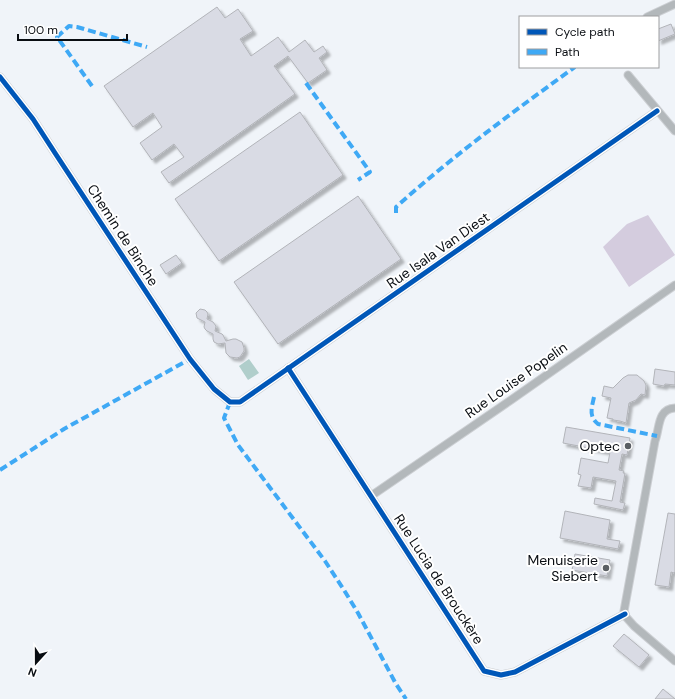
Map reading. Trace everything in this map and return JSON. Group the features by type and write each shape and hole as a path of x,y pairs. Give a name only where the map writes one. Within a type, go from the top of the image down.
{"street":[{"path":"649,16 675,4"},
{"path":"628,75 675,131"},
{"name":"Chemin de Binche","path":"0,77 33,119 183,349 214,389 230,402"},
{"name":"Rue Isala Van Diest","path":"230,402 240,402 657,110"},
{"name":"Rue Louise Popelin","path":"371,496 675,285"},
{"name":"Rue Lucia de Brouckère","path":"288,368 484,672 501,675 515,672 625,614"},
{"path":"675,408 667,410 660,420 625,608 625,614 628,620 675,661"}],"shaded area":[{"path":"648,215 675,255 629,287 603,247 627,224"},
{"path":"249,359 259,373 248,380 239,366"}],"building":[{"path":"217,7 225,18 238,9 253,31 240,39 251,56 278,37 289,52 305,40 314,52 323,46 327,52 319,58 327,70 308,83 288,56 274,66 295,94 169,183 161,172 184,157 174,144 152,160 140,143 162,127 153,113 133,127 104,86"},
{"path":"671,24 675,34 659,41 659,29"},
{"path":"300,112 343,175 219,261 175,199"},
{"path":"358,196 401,259 278,344 234,282"},
{"path":"176,255 182,263 166,274 160,265"},
{"path":"200,309 207,312 207,319 213,322 216,326 215,331 222,334 226,341 236,339 242,342 244,351 240,357 230,357 226,353 225,343 218,344 214,342 213,334 207,331 204,327 205,322 197,318 196,313"},
{"path":"655,369 675,372 675,385 665,384 664,386 653,384"},
{"path":"628,375 637,375 646,385 645,395 641,394 636,400 629,403 626,423 607,418 611,398 602,396 604,386 613,388"},
{"path":"566,427 630,438 627,455 622,454 619,470 624,471 623,473 625,473 620,502 625,503 623,510 594,504 595,498 612,501 616,481 593,477 591,488 578,486 581,475 578,474 581,458 608,463 610,452 563,443"},
{"path":"565,511 610,520 607,539 620,541 618,549 560,538"},
{"path":"668,513 675,514 675,572 671,572 669,587 655,585"},
{"path":"575,554 610,560 607,576 572,570"},
{"path":"624,634 649,655 639,667 613,646"},
{"path":"663,689 675,699 655,699"}],"marked path":[{"path":"92,86 57,37 69,26 147,47"},
{"path":"396,213 396,207 439,170 574,68"},
{"path":"306,83 370,172 358,180"},
{"path":"0,470 64,429 190,359"},
{"path":"594,397 592,415 598,424 657,436"},
{"path":"230,402 224,418 238,445 325,561 358,613 396,684 406,699"}],"cycle path":[{"path":"0,77 33,119 190,359 214,389 230,402 240,402 657,111"},
{"path":"288,368 484,671 501,675 515,672 625,614"}],"place":[{"name":"Optec","path":"628,446"},
{"name":"Menuiserie Siebert","path":"606,568"}]}
